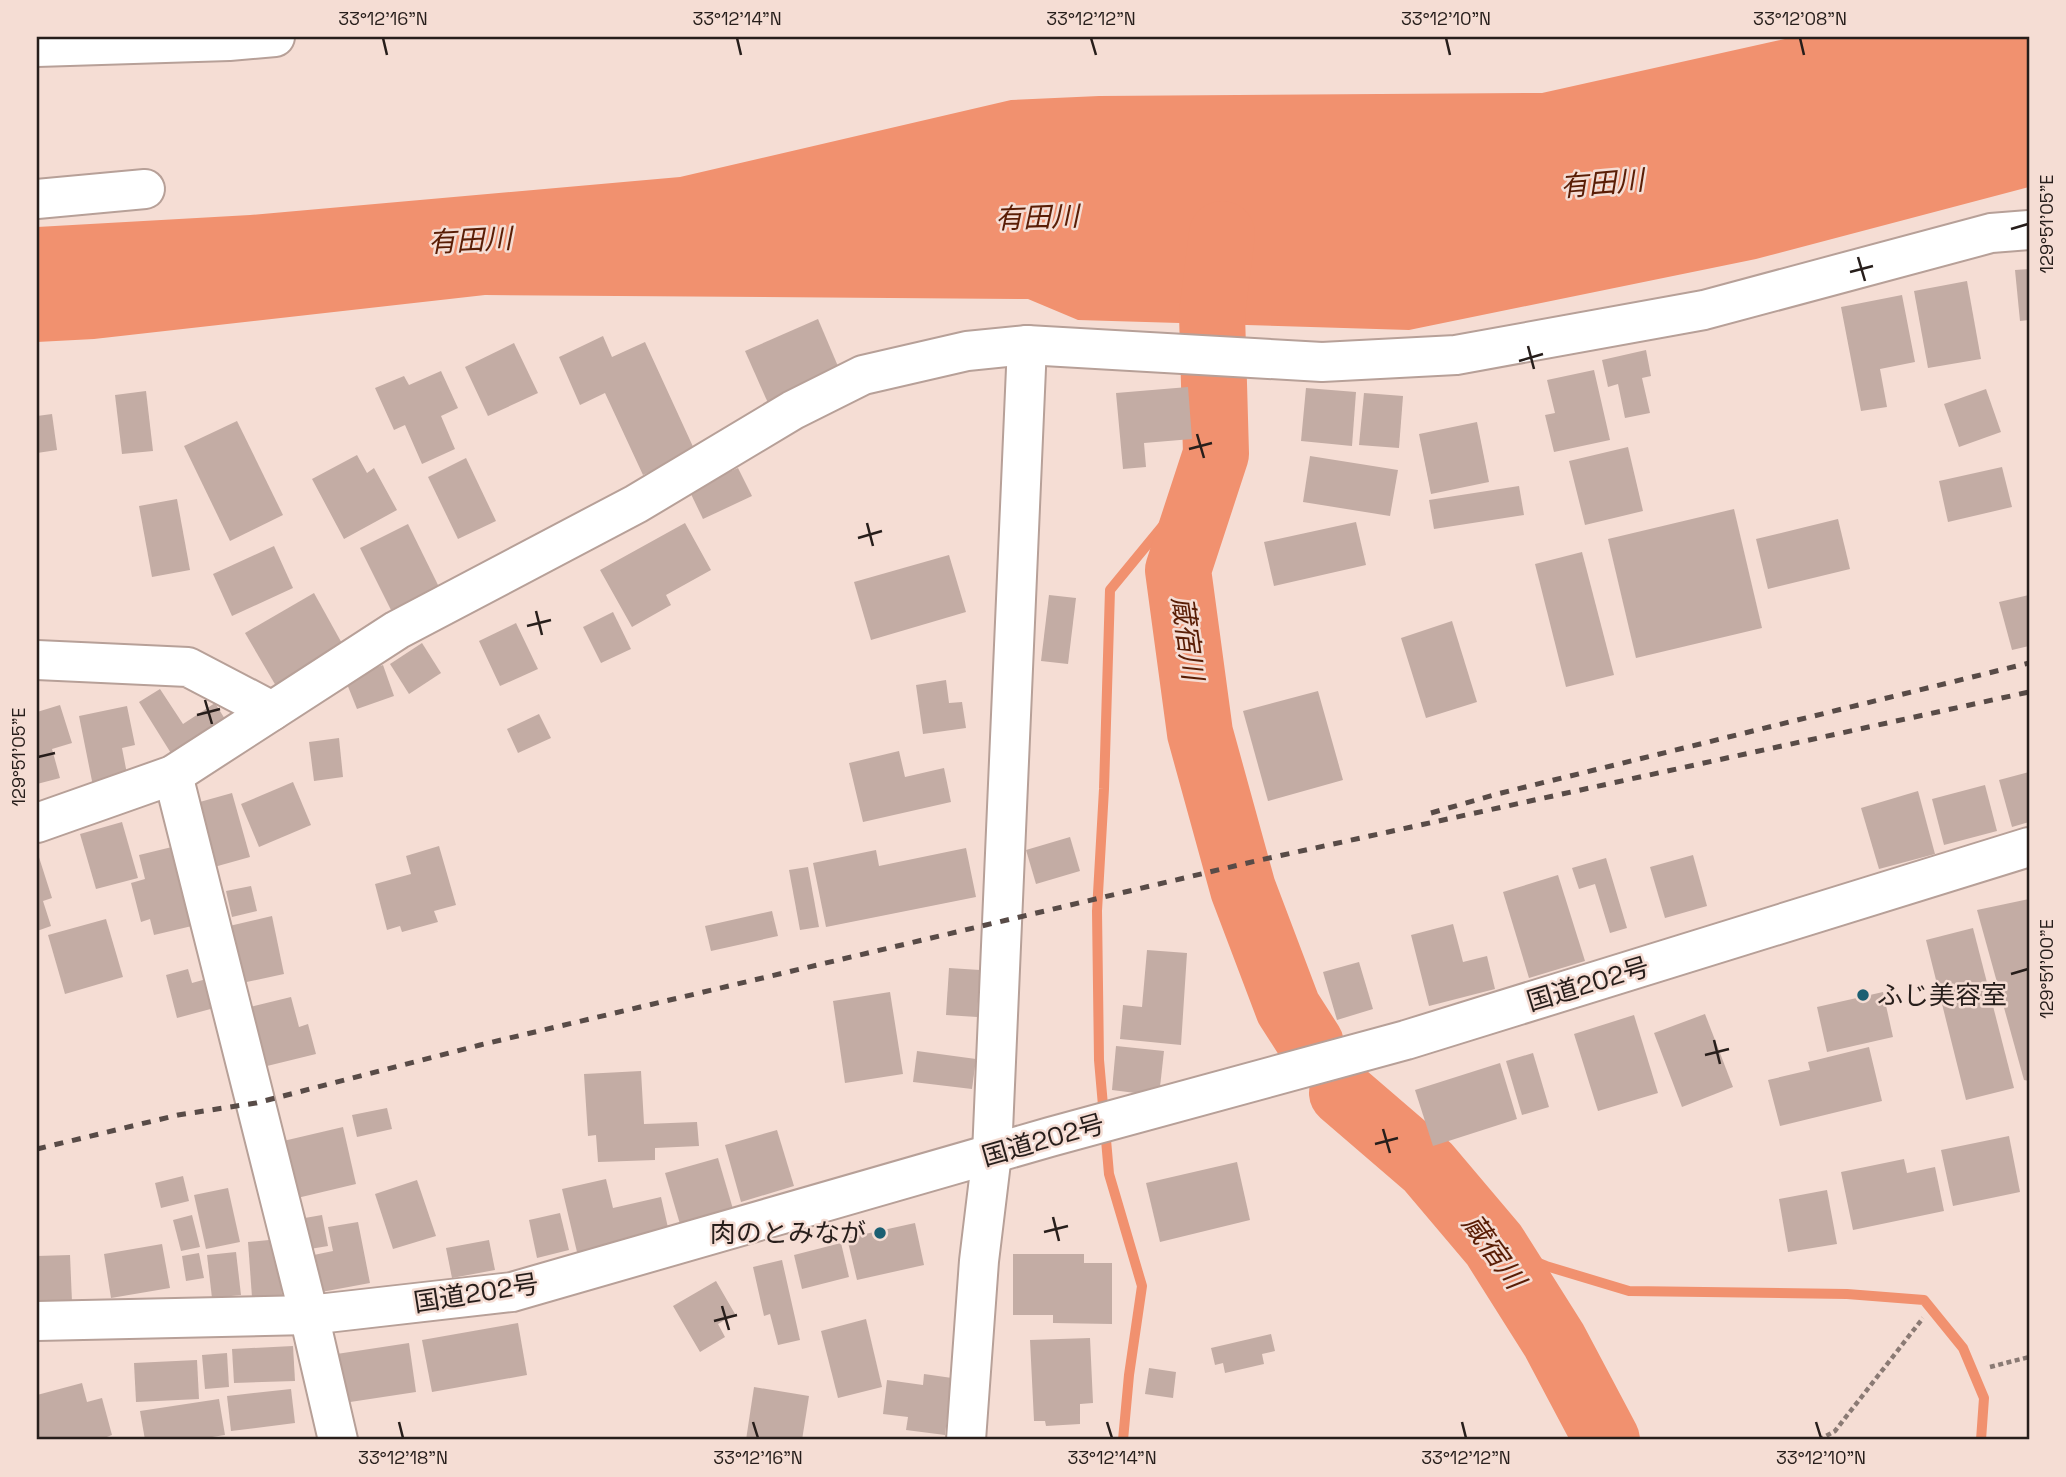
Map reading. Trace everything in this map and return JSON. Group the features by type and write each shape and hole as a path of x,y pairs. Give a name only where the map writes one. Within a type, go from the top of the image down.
{"main road":[{"path":"37,47 275,37"},
{"path":"37,199 145,189"},
{"path":"37,823 173,775 397,629 636,504 793,410 863,375 967,351 1027,345 1322,362 1456,355 1704,310 1991,233 2029,230"},
{"path":"966,1440 979,1261 992,1154 1027,345"},
{"path":"37,660 188,667 272,711"},
{"path":"173,775 338,1440"},
{"name":"国道202号","path":"37,1321 309,1315 512,1292 992,1154 1406,1040 2029,847"}],"path":[{"path":"1819,1440 1835,1431 1923,1318"},
{"path":"1990,1367 2029,1357"}],"water":[{"name":"有田川","path":"1794,37 2029,37 2029,187 1756,259 1409,330 1078,320 1028,299 485,295 94,339 37,342 37,227 250,215 680,177 1011,100 1099,96 1542,93"}],"building":[{"path":"2029,269 2029,320 2020,321 2015,270"},
{"path":"1967,281 1981,359 1928,368 1914,291"},
{"path":"1902,295 1915,362 1880,369 1887,407 1861,411 1841,307"},
{"path":"818,319 840,371 768,403 745,351"},
{"path":"603,336 612,357 645,342 695,451 643,475 605,393 580,405 559,357"},
{"path":"514,343 538,393 488,416 465,367"},
{"path":"1646,350 1651,376 1642,378 1650,413 1625,418 1618,384 1608,387 1602,360"},
{"path":"1594,370 1610,440 1554,452 1545,415 1555,413 1547,380"},
{"path":"441,371 458,408 441,416 455,449 422,464 405,425 394,430 375,388 404,376 409,385"},
{"path":"1188,387 1192,439 1144,443 1146,467 1123,469 1116,393"},
{"path":"1306,388 1356,392 1352,446 1301,441"},
{"path":"1986,389 2001,432 1959,447 1944,404"},
{"path":"146,391 153,451 122,454 115,395"},
{"path":"1364,393 1403,396 1399,448 1359,445"},
{"path":"52,414 57,450 37,453 37,416"},
{"path":"237,421 283,515 230,541 184,446"},
{"path":"1477,422 1489,482 1431,494 1419,434"},
{"path":"1628,447 1643,511 1585,525 1569,461"},
{"path":"357,455 367,473 374,468 397,510 344,539 312,479"},
{"path":"1310,456 1398,470 1390,516 1303,502"},
{"path":"466,458 496,521 458,539 428,477"},
{"path":"2002,467 2012,507 1948,522 1939,481"},
{"path":"738,468 752,496 703,519 689,490"},
{"path":"1519,486 1524,515 1434,529 1429,500"},
{"path":"177,499 190,570 152,577 139,506"},
{"path":"1734,509 1762,628 1636,658 1608,539"},
{"path":"1838,519 1850,569 1768,589 1756,539"},
{"path":"1356,522 1366,565 1274,586 1264,542"},
{"path":"685,523 711,570 666,595 671,605 632,627 600,570"},
{"path":"408,524 439,587 391,610 360,548"},
{"path":"274,546 293,588 232,616 213,574"},
{"path":"1582,552 1614,675 1566,687 1535,564"},
{"path":"949,555 966,612 871,640 854,582"},
{"path":"314,593 344,647 276,686 245,633"},
{"path":"1049,595 1076,598 1068,664 1041,661"},
{"path":"2029,595 2029,646 2012,650 1999,602"},
{"path":"613,612 631,649 601,663 583,627"},
{"path":"1452,621 1477,702 1426,718 1401,638"},
{"path":"516,623 538,669 500,686 479,641"},
{"path":"422,643 441,673 409,694 390,664"},
{"path":"383,665 394,696 357,709 345,679"},
{"path":"946,680 949,703 962,702 966,728 923,734 916,685"},
{"path":"160,689 183,724 215,703 228,724 174,758 139,702"},
{"path":"1318,691 1343,780 1268,801 1243,711"},
{"path":"60,705 72,743 52,749 60,778 37,784 37,712"},
{"path":"127,706 135,745 122,748 128,779 93,786 79,716"},
{"path":"539,714 551,738 518,753 507,729"},
{"path":"339,738 343,777 314,781 309,742"},
{"path":"899,751 905,777 944,768 951,802 863,822 849,763"},
{"path":"2029,772 2029,822 2012,827 1999,780"},
{"path":"293,782 311,825 259,847 241,804"},
{"path":"1985,785 1997,831 1944,845 1932,799"},
{"path":"1918,791 1935,854 1879,869 1861,808"},
{"path":"232,793 250,857 207,869 189,805"},
{"path":"122,822 138,878 96,889 80,834"},
{"path":"1070,837 1080,871 1036,884 1026,850"},
{"path":"439,846 456,905 434,911 438,922 402,932 400,926 387,930 375,884 411,874 406,856"},
{"path":"172,847 192,926 154,935 150,919 141,922 131,883 145,879 139,855"},
{"path":"966,848 976,897 826,927 813,863 876,850 879,866"},
{"path":"37,851 52,898 43,901 51,926 37,931"},
{"path":"1693,855 1707,906 1665,918 1650,867"},
{"path":"1606,858 1627,928 1610,933 1595,884 1579,889 1572,868"},
{"path":"808,867 819,927 800,930 789,870"},
{"path":"1558,875 1585,961 1529,978 1503,892"},
{"path":"251,886 257,911 232,917 226,891"},
{"path":"2029,899 2029,1081 2024,1080 1977,910"},
{"path":"772,911 778,936 711,951 705,926"},
{"path":"272,916 284,974 237,984 225,927"},
{"path":"106,919 123,977 65,994 48,935"},
{"path":"1453,924 1463,962 1487,956 1495,989 1429,1006 1411,935"},
{"path":"1973,928 2014,1088 1966,1100 1926,940"},
{"path":"1147,950 1187,953 1181,1045 1120,1039 1123,1005 1142,1007"},
{"path":"1359,962 1373,1009 1337,1020 1323,972"},
{"path":"949,968 980,970 977,1017 946,1015"},
{"path":"188,969 192,983 210,978 218,1007 177,1018 166,975"},
{"path":"890,992 903,1074 845,1083 833,1001"},
{"path":"1883,992 1893,1037 1827,1052 1817,1007"},
{"path":"291,997 299,1027 308,1024 316,1054 267,1066 258,1032 249,1035 242,1009"},
{"path":"1705,1014 1733,1087 1682,1107 1654,1033"},
{"path":"1634,1015 1658,1093 1598,1111 1574,1034"},
{"path":"1116,1046 1164,1051 1159,1096 1112,1090"},
{"path":"1869,1047 1882,1101 1780,1126 1768,1080 1810,1070 1808,1062"},
{"path":"917,1051 976,1059 972,1089 913,1082"},
{"path":"1533,1053 1549,1107 1522,1115 1506,1061"},
{"path":"1500,1063 1517,1119 1433,1146 1415,1090"},
{"path":"641,1071 644,1124 697,1122 699,1146 655,1148 655,1160 598,1162 596,1135 588,1136 584,1074"},
{"path":"387,1108 392,1129 357,1137 352,1115"},
{"path":"343,1127 356,1184 293,1199 279,1142"},
{"path":"777,1130 794,1186 741,1202 725,1145"},
{"path":"2009,1136 2020,1192 1953,1206 1941,1150"},
{"path":"718,1158 733,1209 680,1224 665,1173"},
{"path":"1904,1159 1907,1173 1935,1167 1944,1211 1853,1230 1841,1172"},
{"path":"1237,1162 1250,1220 1160,1242 1146,1183"},
{"path":"183,1176 189,1201 161,1208 155,1183"},
{"path":"606,1179 613,1208 661,1197 669,1232 577,1252 562,1189"},
{"path":"417,1180 436,1236 393,1249 375,1194"},
{"path":"228,1188 240,1242 206,1249 194,1195"},
{"path":"1827,1190 1837,1244 1788,1252 1779,1199"},
{"path":"560,1213 569,1250 537,1258 529,1220"},
{"path":"192,1215 200,1247 181,1251 173,1220"},
{"path":"322,1215 328,1246 304,1250 299,1219"},
{"path":"358,1222 370,1283 316,1293 309,1256 333,1251 328,1227"},
{"path":"915,1223 924,1265 857,1280 847,1238"},
{"path":"279,1239 282,1295 252,1297 248,1242"},
{"path":"489,1240 495,1270 452,1278 446,1248"},
{"path":"841,1243 849,1277 802,1289 794,1255"},
{"path":"162,1244 170,1288 111,1298 104,1254"},
{"path":"236,1252 241,1295 212,1298 207,1255"},
{"path":"199,1253 204,1278 186,1281 182,1256"},
{"path":"1013,1254 1084,1254 1084,1263 1112,1263 1112,1324 1053,1323 1053,1315 1013,1315"},
{"path":"70,1255 72,1302 37,1304 37,1256"},
{"path":"782,1260 800,1340 778,1345 770,1314 764,1316 753,1267"},
{"path":"716,1281 735,1314 718,1324 725,1337 700,1352 673,1306"},
{"path":"866,1319 882,1387 838,1398 821,1331"},
{"path":"518,1323 527,1375 432,1392 422,1340"},
{"path":"1271,1334 1275,1351 1262,1354 1264,1364 1225,1373 1223,1363 1215,1365 1211,1348"},
{"path":"1090,1338 1093,1403 1080,1404 1080,1424 1046,1426 1045,1421 1034,1421 1030,1340"},
{"path":"409,1343 416,1392 337,1404 330,1355"},
{"path":"293,1346 295,1381 234,1383 232,1349"},
{"path":"227,1353 229,1387 205,1389 202,1355"},
{"path":"197,1360 199,1399 136,1402 134,1363"},
{"path":"1149,1368 1176,1372 1173,1398 1145,1394"},
{"path":"924,1374 952,1378 945,1435 906,1430 908,1417 883,1414 887,1380 923,1385"},
{"path":"82,1383 87,1402 102,1398 112,1435 99,1440 37,1440 37,1395"},
{"path":"754,1387 809,1396 802,1440 746,1440"},
{"path":"291,1389 295,1423 231,1431 227,1396"},
{"path":"219,1399 225,1435 193,1440 145,1440 140,1411"}],"waterway":[{"name":"蔵宿川","path":"1222,234 1212,314 1216,454 1178,570 1200,733 1243,889 1288,1008 1311,1044"},
{"path":"1123,1440 1142,1286 1109,1174 1099,1060 1097,911 1110,590 1207,472 1203,320 1197,315"},
{"name":"蔵宿川","path":"1342,1093 1428,1167 1494,1245 1554,1340 1607,1440"},
{"path":"1494,1245 1546,1266 1629,1291 1847,1294 1924,1300 1963,1348 1984,1398 1981,1440"}],"railway":[{"path":"1431,813 1497,794 2029,663"},
{"path":"37,1149 178,1115 256,1103 480,1045 1260,860 2029,692"}],"place":[{"name":"ふじ美容室","path":"1863,995"},
{"name":"肉のとみなが","path":"880,1233"}]}
